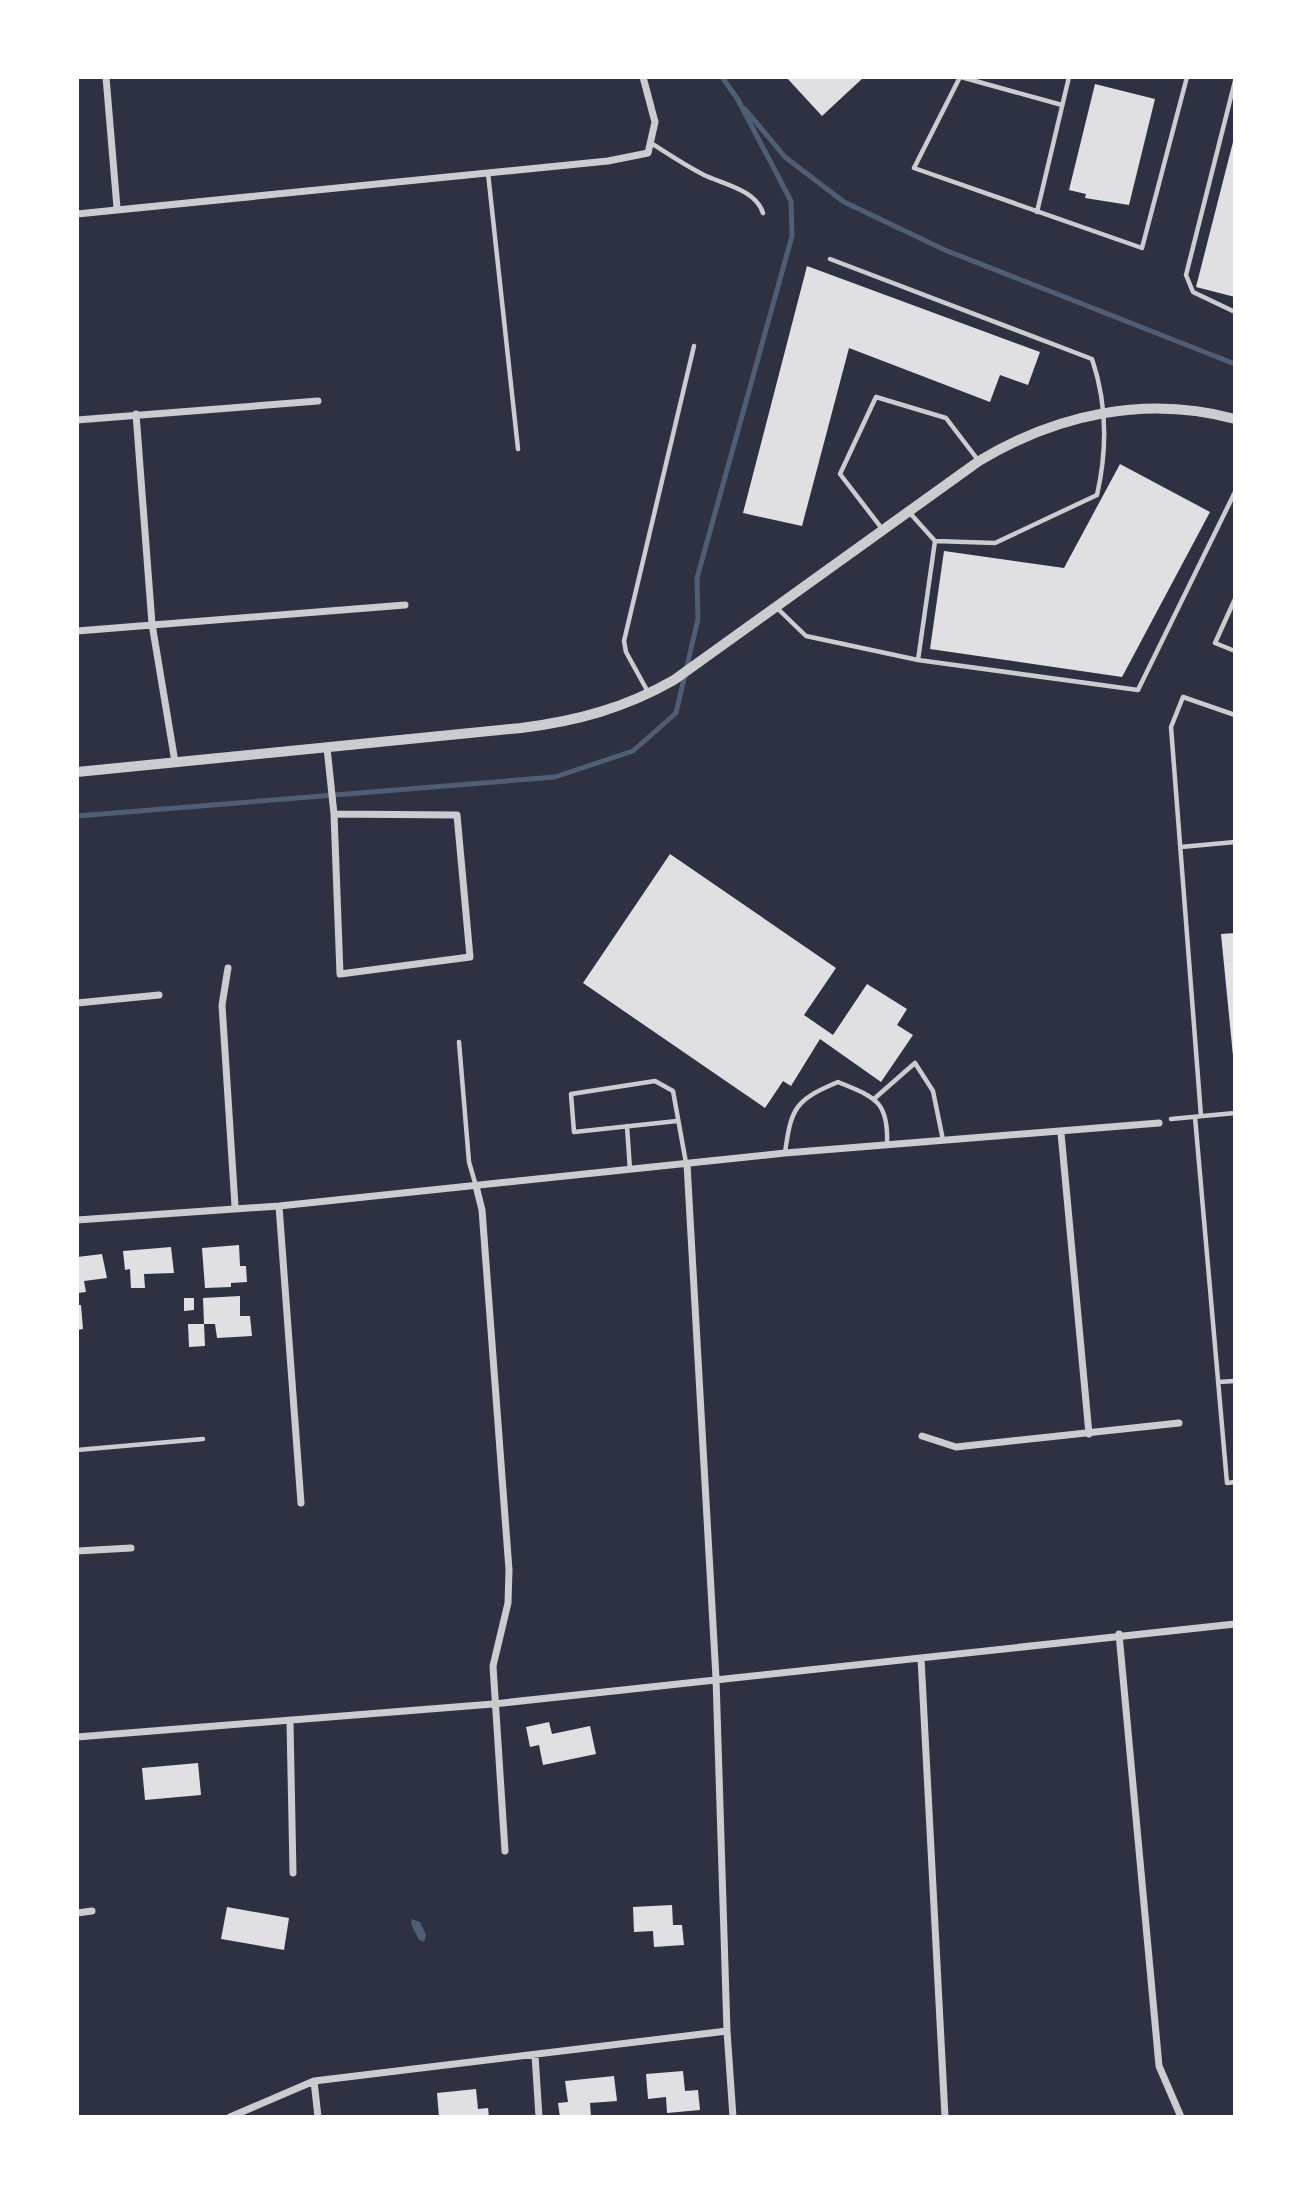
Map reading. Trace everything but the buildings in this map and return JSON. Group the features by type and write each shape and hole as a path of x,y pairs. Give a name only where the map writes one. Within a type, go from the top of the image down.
{"street":[{"path":"106,77 117,208"},
{"path":"77,214 608,161 648,153 655,122 643,77"},
{"path":"77,420 318,401"},
{"path":"77,772 556,724 621,707 674,680 979,461 1008,443 1047,427 1103,412 1149,406 1185,408 1235,419"},
{"path":"136,414 152,624 175,762"},
{"path":"77,631 405,605"},
{"path":"327,748 334,814 340,974 470,957 457,815 334,814"},
{"path":"228,968 222,1005 235,1206"},
{"path":"77,1003 159,995"},
{"path":"77,1220 235,1206 279,1206 785,1153 1061,1133 1159,1123"},
{"path":"1061,1133 1089,1434"},
{"path":"687,1164 716,1678 727,2031 733,2117"},
{"path":"476,1186 482,1210 509,1570 508,1603 493,1666 493,1704 505,1851"},
{"path":"279,1206 301,1503"},
{"path":"922,1436 956,1447 1179,1423"},
{"path":"77,1551 131,1548"},
{"path":"77,1737 493,1704 1119,1634 1235,1624"},
{"path":"1119,1634 1159,2066 1181,2117"},
{"path":"921,1658 945,2117"},
{"path":"290,1722 293,1872"},
{"path":"77,1913 92,1912"},
{"path":"230,2117 314,2081 727,2031"},
{"path":"535,2056 538,2117"},
{"path":"314,2081 318,2117"}],"lane":[{"path":"1062,105 960,77 914,169 1142,248 1187,77"},
{"path":"1037,212 1069,77"},
{"path":"1235,81 1186,275 1193,292 1235,312"},
{"path":"650,143 703,175 739,189 761,205 763,213"},
{"path":"488,173 518,449"},
{"path":"830,259 1092,359 1101,385 1104,464 1097,495 995,543 935,541 909,512"},
{"path":"649,694 626,652 624,641 694,346"},
{"path":"883,530 840,474 876,397 946,418 979,461"},
{"path":"776,607 806,636 918,660 1138,690 1235,492"},
{"path":"918,660 935,541"},
{"path":"1235,599 1215,643 1235,650"},
{"path":"1201,1116 1171,727 1183,697 1235,715"},
{"path":"1181,847 1235,842"},
{"path":"459,1042 469,1162 476,1186"},
{"path":"875,1098 915,1063 933,1091 943,1140"},
{"path":"677,1121 574,1132 571,1094 655,1081 673,1091 687,1164"},
{"path":"785,1153 789,1117 810,1093 838,1082 875,1098 888,1123 887,1145"},
{"path":"1171,1119 1235,1113"},
{"path":"1195,1117 1227,1483 1235,1482"},
{"path":"627,1126 630,1170"},
{"path":"1218,1382 1235,1381"},
{"path":"77,1450 202,1439"}],"water":[{"path":"412,1919 420,1922 426,1935 424,1942 419,1940 411,1924"}],"waterway":[{"path":"722,77 739,101"},
{"path":"77,816 555,777 633,751 676,713 698,619 697,578 792,236 791,201 738,100"},
{"path":"745,109 785,157 844,202 945,250 1235,364"}]}
